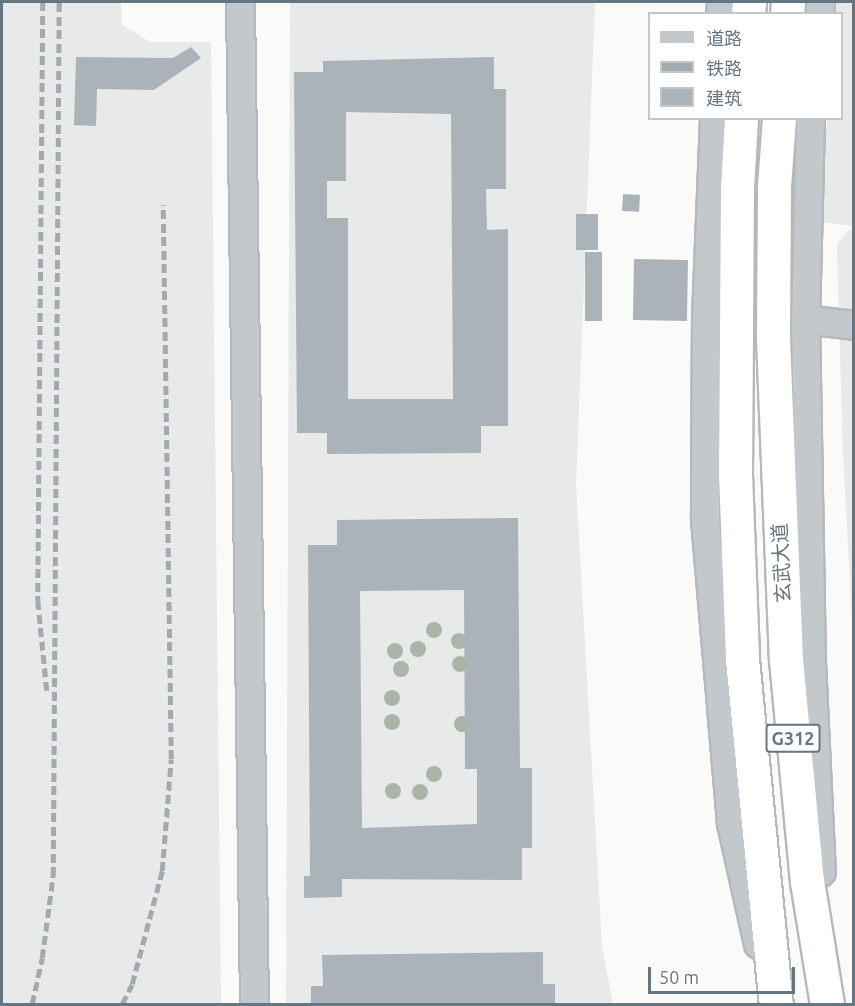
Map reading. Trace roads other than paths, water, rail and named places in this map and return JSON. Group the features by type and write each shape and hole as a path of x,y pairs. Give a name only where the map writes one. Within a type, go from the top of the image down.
{"highway":[{"name":"G312","path":"741,120 737,189 735,474 742,658 776,1005"},
{"name":"玄武大道","path":"779,120 774,186 776,471 786,660 804,858 828,1005"}],"street":[{"path":"240,2 254,1005"},
{"path":"714,120 706,313 705,519 732,824 771,1005"},
{"path":"810,120 805,319 811,662 828,1005"},
{"path":"805,319 854,325"}],"railway":[{"path":"43,2 38,601 47,691"},
{"path":"32,1004 42,958 53,876 59,2"},
{"path":"122,1004 132,984 162,871 171,759 163,205"}]}
